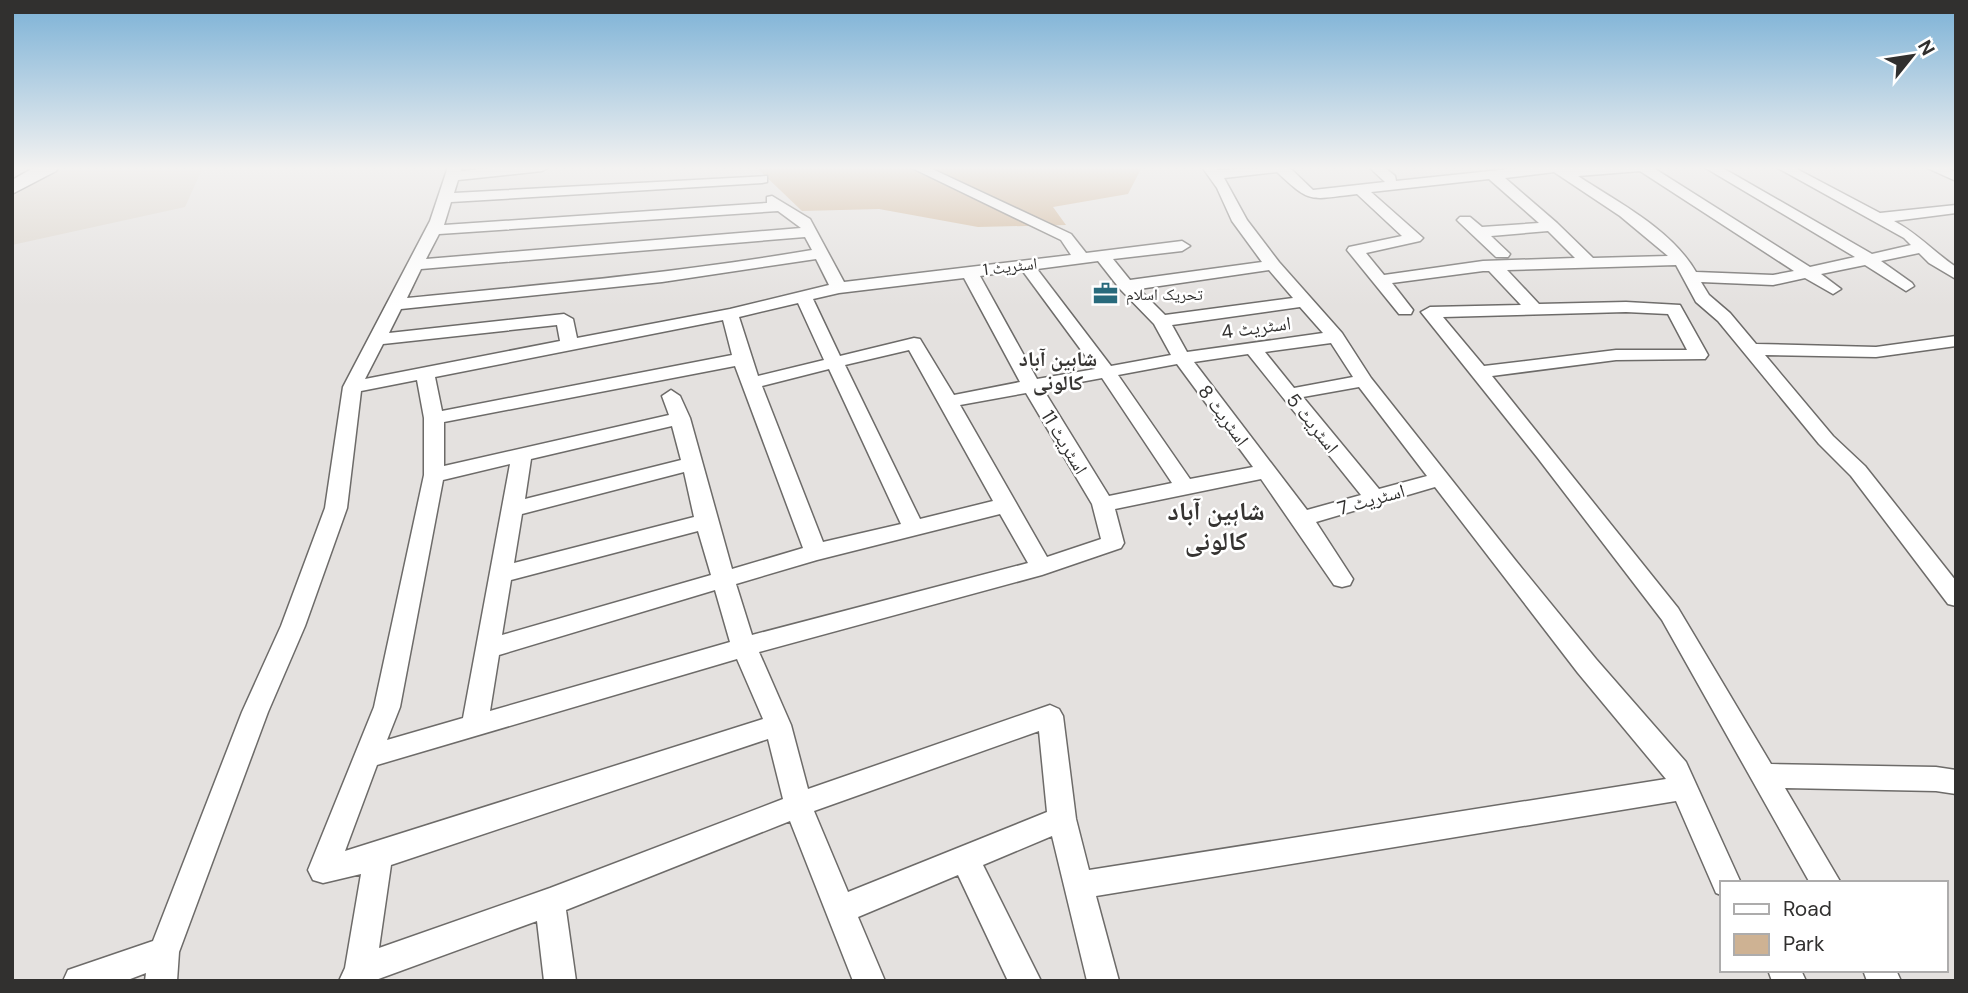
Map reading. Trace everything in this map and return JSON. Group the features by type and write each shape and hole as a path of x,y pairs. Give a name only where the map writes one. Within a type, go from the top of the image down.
{"street":[{"path":"79,981 163,967 255,712 293,626 336,508 352,387 434,230 439,213"},
{"path":"434,230 682,213"},
{"path":"793,213 805,222 839,288"},
{"path":"1016,213 1066,237 1081,257"},
{"path":"1236,213 1273,265 1336,337 1364,381 1587,667 1676,770 1725,881"},
{"path":"1385,213 1415,238 1355,250 1405,310"},
{"path":"1537,213 1590,264"},
{"path":"1625,213 1663,242 1681,260 1702,298 1724,317 1826,440 1858,471 1956,598"},
{"path":"1715,213 1833,289"},
{"path":"1790,213 1868,259 1906,286"},
{"path":"1870,213 1914,238 1922,248 1956,274"},
{"path":"1879,218 1919,213"},
{"path":"642,263 646,216"},
{"path":"1465,220 1478,232 1534,309"},
{"path":"1478,232 1552,226"},
{"path":"396,304 810,232"},
{"name":"اسٹریٹ 1","path":"352,387 730,314 839,288 1182,246"},
{"path":"1691,277 1769,281 1922,248"},
{"path":"416,265 642,263 741,268 821,253"},
{"name":"اسٹریٹ 8","path":"1102,255 1126,286 1161,321 1182,358 1302,519 1342,579"},
{"path":"1380,279 1498,260 1590,264 1681,260"},
{"path":"1026,265 1106,371 1185,486"},
{"path":"1126,286 1273,265"},
{"name":"اسٹریٹ 11","path":"969,271 1030,384 1103,504 1114,543 1042,566"},
{"path":"804,298 914,529"},
{"path":"1161,321 1305,301"},
{"path":"1479,372 1616,355 1699,355 1674,309 1534,309 1430,313 1670,614 1825,881"},
{"path":"730,314 742,359 816,552"},
{"path":"375,340 564,318 570,346"},
{"name":"اسٹریٹ 4","path":"950,401 1030,384 1182,358 1336,337"},
{"path":"1752,349 1876,352 1956,341"},
{"path":"368,757 744,647 1042,566 1004,506 950,401 914,343 752,383"},
{"name":"اسٹریٹ 5","path":"1252,348 1374,497"},
{"path":"434,418 742,359"},
{"path":"425,374 434,418 434,475 387,707 323,870 379,856 778,725"},
{"path":"1290,394 1364,381"},
{"path":"671,396 680,418 706,521 744,647 778,725 798,805 869,981"},
{"path":"434,475 680,418"},
{"path":"474,728 523,454"},
{"path":"513,509 691,464"},
{"path":"1103,504 1266,471"},
{"name":"اسٹریٹ 7","path":"1302,519 1440,478"},
{"path":"488,649 816,552 1004,506"},
{"path":"501,575 706,521"},
{"path":"357,975 798,805 1050,716 1062,819 1103,981"},
{"path":"1763,776 1936,779 1956,782"},
{"path":"1079,885 1683,788"},
{"path":"840,910 1062,819"},
{"path":"357,975 379,856"},
{"path":"965,859 1025,981"},
{"path":"550,902 560,981"}],"shaded area":[{"path":"12,213 156,213 12,245"}],"green space":[{"path":"903,213 1058,213 1066,225 978,227"}],"place":[{"name":"تحریک اسلام","path":"1106,294"}],"district":[{"name":"شاہین آباد کالونی","path":"1058,371"},
{"name":"شاہین آباد کالونی","path":"1216,526"}]}
